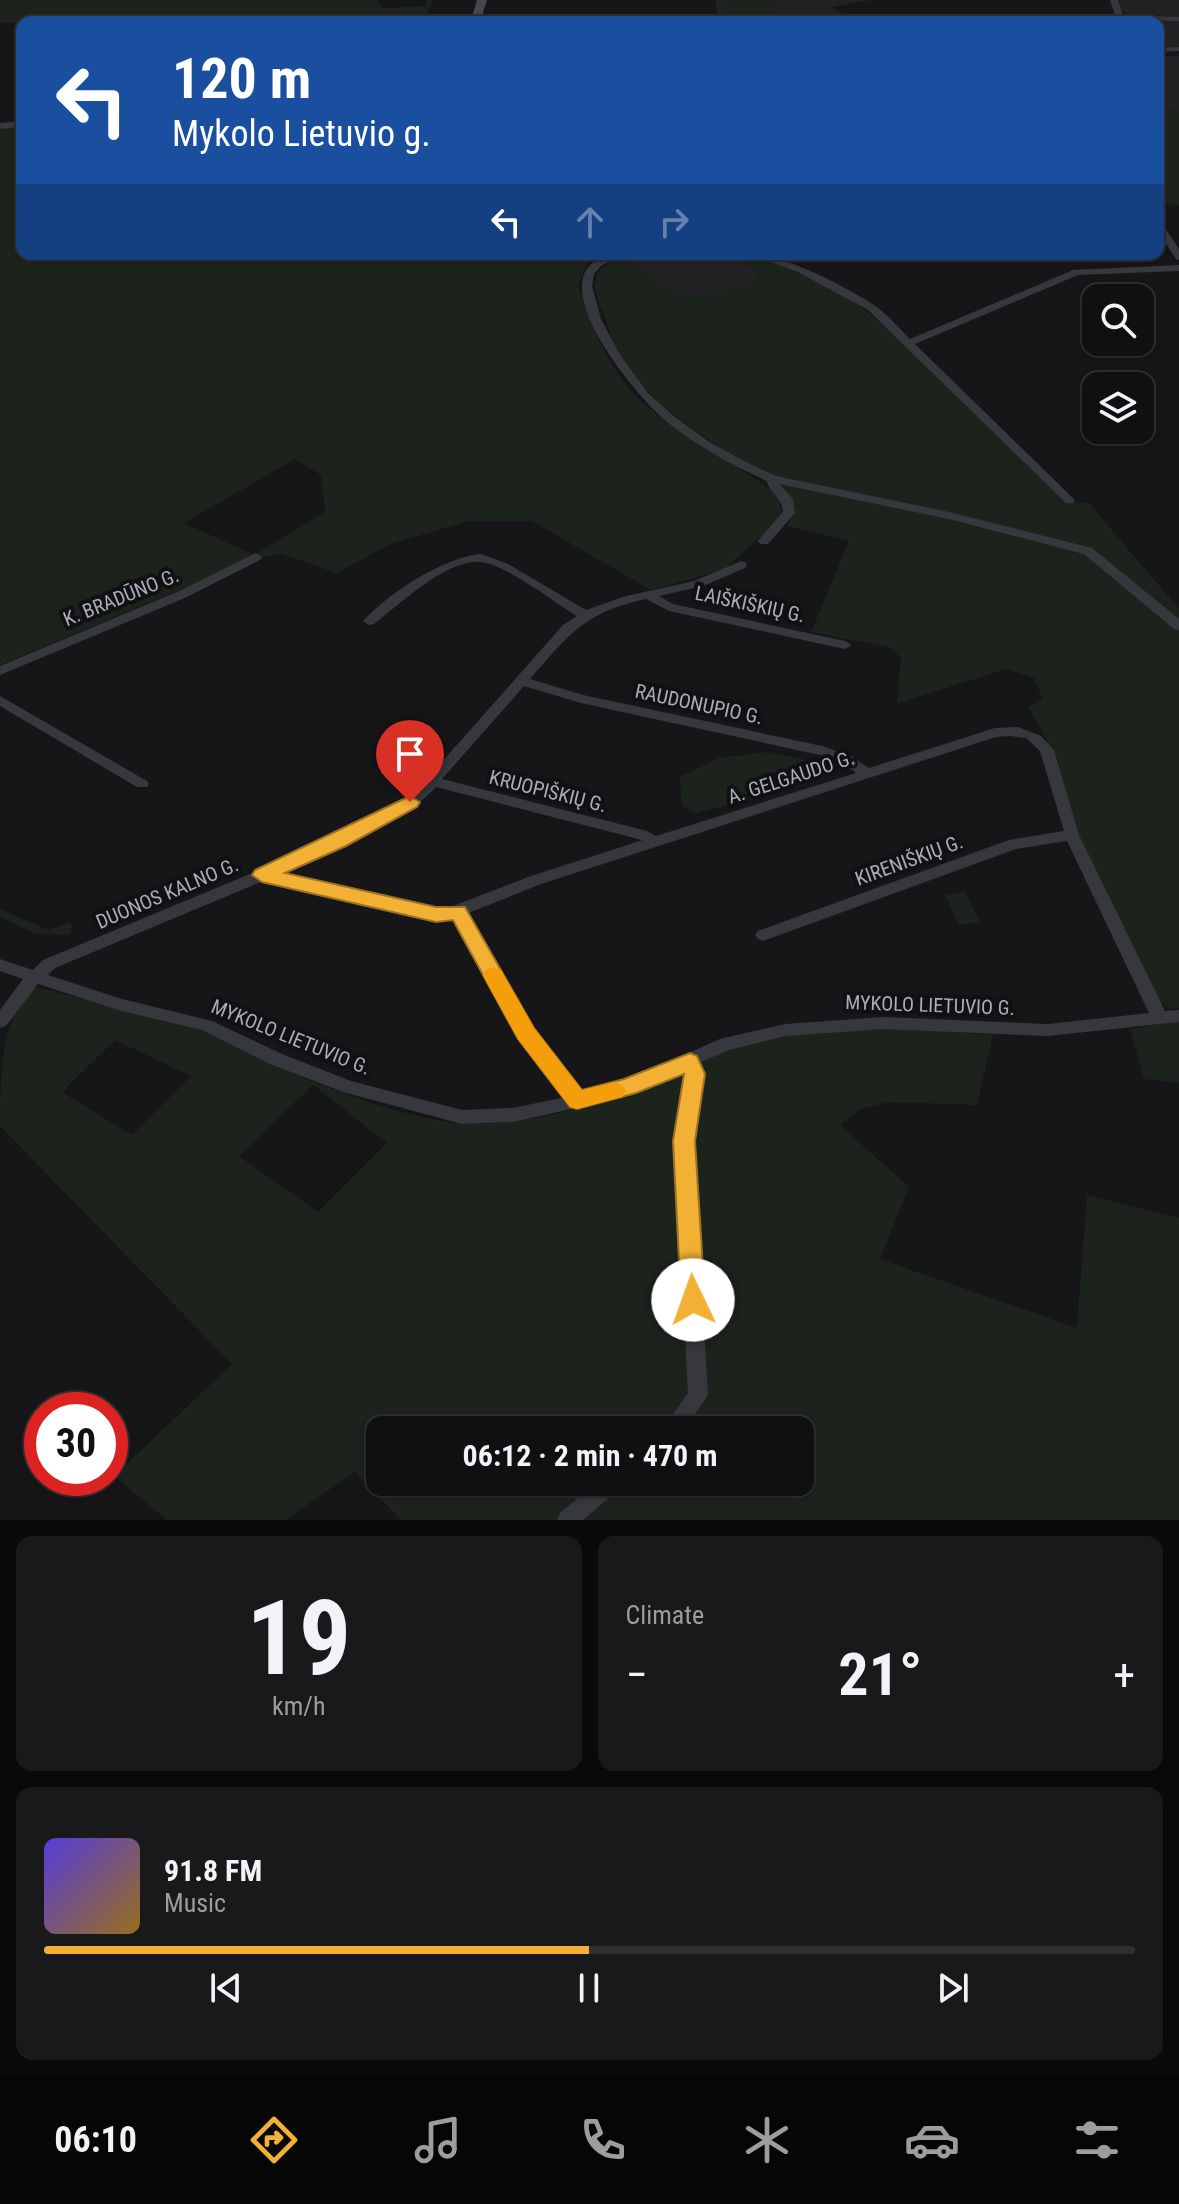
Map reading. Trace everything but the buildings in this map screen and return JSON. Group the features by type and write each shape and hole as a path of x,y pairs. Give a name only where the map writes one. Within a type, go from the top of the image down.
{"street":[{"path":"1164,233 1179,257"},
{"path":"606,260 593,266 586,287 604,336 625,372 644,395 678,422 752,471 773,479 949,516 1088,551 1179,626"},
{"path":"772,260 801,270 861,300 910,343 1070,501"},
{"path":"910,343 1076,272 1179,268"},
{"path":"764,541 786,518 789,506 773,485 773,479"},
{"name":"K. BRADŪNO G.","path":"0,671 183,594 256,557"},
{"path":"369,621 444,568 471,558 491,561 585,615"},
{"name":"DUONOS KALNO G.","path":"35,975 49,964 262,875 395,812 432,781 520,681 585,615 702,582 741,565"},
{"name":"LAIŠKIŠKIŲ G.","path":"649,596 669,607 845,645"},
{"name":"RAUDONUPIO G.","path":"520,681 581,699 822,751 846,759 866,773"},
{"path":"0,700 142,784"},
{"name":"A. GELGAUDO G.","path":"262,875 436,915 458,913 536,880 652,841 995,733 1021,731 1041,741 1047,750 1072,835 1160,1018"},
{"name":"KRUOPIŠKIŲ G.","path":"432,781 647,836 652,841"},
{"name":"KIRENIŠKIŲ G.","path":"763,935 1014,844 1072,835"},
{"path":"458,913 526,1033 577,1100"},
{"name":"MYKOLO LIETUVIO G.","path":"0,965 122,1005 206,1025 306,1071 433,1111 487,1118 628,1087 753,1035 833,1024 1048,1030 1179,1016"},
{"path":"0,1022 35,975"},
{"path":"686,1416 698,1395 684,1141 694,1074 690,1062"},
{"path":"567,1520 595,1496"}],"shaded area":[{"path":"0,0 377,0 383,8 425,6 427,0 433,0 426,16 16,16 16,23 0,23"},
{"path":"716,0 871,0 832,7 845,16 717,16"},
{"path":"727,0 775,0 776,16 726,16"},
{"path":"1119,0 1179,0 1179,17 1130,15 1122,11"},
{"path":"1164,20 1179,20 1179,48 1164,48"},
{"path":"1179,56 1179,111 1164,110 1164,57"},
{"path":"1164,110 1179,111 1179,205 1164,204"},
{"path":"16,126 16,260 591,260 578,285 595,331 618,374 655,413 777,495 782,513 777,522 723,570 651,590 532,521 470,521 390,544 337,573 282,554 253,559 0,665 0,127","holes":["295,459 321,475 325,512 254,555 184,523"]},
{"path":"612,260 619,260 692,298 752,282 759,277 757,270 734,260 766,260 790,267 822,281 852,300 906,346 1066,503 1089,503 1179,609 1179,1008 1170,1009 1154,998 1133,958 1072,819 1057,757 1028,707 1043,700 1034,678 1005,669 897,704 901,658 889,647 811,632 849,541 787,526 792,508 786,491 698,432 656,399 622,361 595,289 596,277"},
{"path":"619,260 734,260 757,270 759,277 752,282 704,297 686,297"},
{"path":"768,752 811,761 819,774 808,784 696,813 681,805 680,777 719,758"},
{"path":"965,892 980,922 959,925 945,895"},
{"path":"0,909 49,930 70,922 73,928 69,935 36,934 0,917"},
{"path":"37,987 212,1034 329,1088 407,1114 481,1124 528,1119 624,1094 741,1044 781,1035 872,1028 993,1035 977,1105 889,1102 861,1109 840,1125 909,1187 880,1259 1077,1328 1087,1195 1179,1218 1179,1520 401,1520 378,1496 814,1496 814,1416 366,1416 366,1483 355,1472 285,1520 167,1520 128,1488 128,1463 232,1364 0,1126 2,1070 9,1029 25,997","holes":["115,1040 191,1076 132,1135 62,1092","313,1085 387,1143 318,1212 239,1156"]},
{"path":"1179,1021 1179,1083 1144,1079 1130,1029"}],"slow traffic":[{"path":"493,975 526,1033 577,1100 615,1091"}],"route":[{"path":"410,802 339,841 262,875 436,915 458,913 526,1033 577,1100 628,1087 690,1062 694,1074 684,1141 693,1300"}]}
